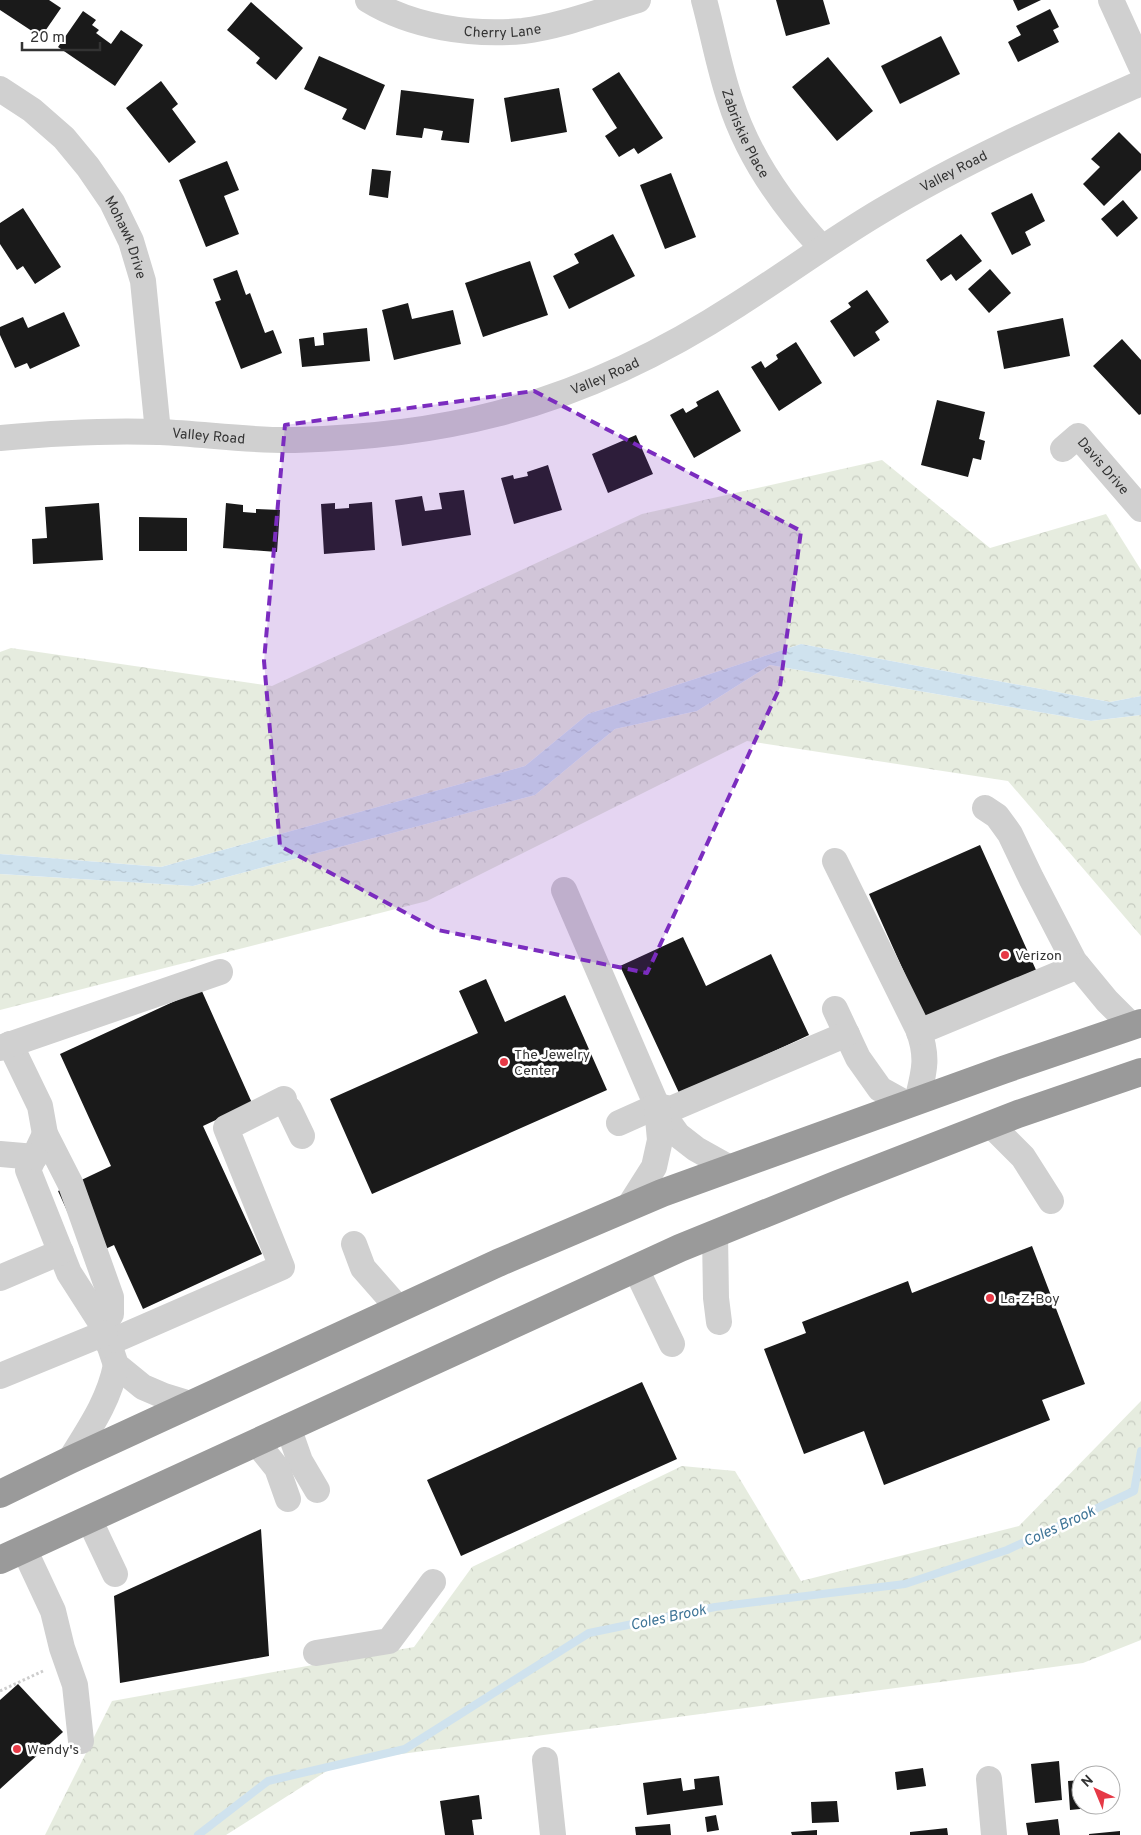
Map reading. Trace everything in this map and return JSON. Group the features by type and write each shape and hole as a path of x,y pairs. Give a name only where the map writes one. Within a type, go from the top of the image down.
{"highway":[{"path":"0,1494 190,1404 498,1263 662,1193 1136,1025"},
{"path":"12,1554 680,1248 1018,1114 1137,1078"}],"street":[{"name":"Cherry Lane","path":"368,0 412,20 451,29 488,32 524,31 564,22 638,0"},
{"name":"Zabriskie Place","path":"704,0 730,100 747,142 771,187 798,223 822,248"},
{"path":"1111,0 1141,66"},
{"name":"Valley Road","path":"0,438 49,434 158,432 291,440 360,437 429,428 497,414 563,393 628,366 669,346 737,306 881,210 989,152 1141,83"},
{"name":"Mohawk Drive","path":"0,89 32,110 64,138 112,202 131,240 143,281 158,432"},
{"name":"Davis Drive","path":"1063,449 1078,436 1141,509"},
{"path":"985,808 997,816 1010,834 1078,966 1107,1002 1136,1025"},
{"path":"835,861 924,1045 925,1068 912,1103 880,1089 858,1058 835,1010"},
{"path":"564,890 656,1106 678,1135 696,1149 730,1168"},
{"path":"919,1032 1078,966"},
{"path":"190,1404 143,1387 108,1342 69,1273 28,1170 40,1146 40,1106 5,1046 220,972"},
{"path":"619,1123 656,1106 671,1109 847,1034"},
{"path":"0,1376 108,1342 282,1267 226,1128 286,1104 302,1136"},
{"path":"628,1208 654,1167 660,1140 656,1106"},
{"path":"991,1125 1023,1158 1051,1201"},
{"path":"0,1154 40,1146"},
{"path":"40,1146 71,1185 111,1297 107,1398 70,1460"},
{"path":"715,1234 716,1298 719,1322"},
{"path":"354,1244 363,1268 399,1309"},
{"path":"0,1278 60,1252"},
{"path":"636,1269 672,1344"},
{"path":"288,1427 300,1461 317,1490"},
{"path":"256,1442 276,1468 288,1499"},
{"path":"89,1519 115,1574"},
{"path":"12,1554 53,1611 74,1685 81,1741"},
{"path":"316,1653 390,1641 433,1582"},
{"path":"545,1760 553,1835"},
{"path":"989,1779 994,1835"}],"path":[{"path":"0,1690 47,1669"}],"highlighted area":[{"path":"534,391 801,531 780,687 647,973 438,930 280,846 264,661 285,425"}],"green space":[{"path":"882,460 990,548 1106,514 1141,570 1141,696 1110,702 801,644 588,714 525,766 161,867 0,854 0,652 11,648 272,686 642,514"},
{"path":"770,665 1091,721 1141,715 1141,936 1008,781 747,741 427,901 0,1010 0,874 193,886 535,795 615,729 697,711"},
{"path":"1141,1401 1141,1640 1083,1663 341,1762 226,1835 45,1835 112,1701 414,1647 472,1567 682,1466 735,1471 801,1581 1019,1526"}],"water":[{"path":"801,644 1110,702 1141,696 1141,715 1091,721 770,665 697,711 615,729 535,795 193,886 0,874 0,854 161,867 525,766 588,714"}],"building":[{"path":"0,0 49,0 61,8 41,37 0,10"},
{"path":"776,0 823,0 830,24 786,36"},
{"path":"1013,0 1041,0 1018,11"},
{"path":"251,2 303,48 276,80 256,63 260,58 227,30"},
{"path":"1050,9 1059,27 1053,30 1059,42 1018,62 1008,42 1021,35 1016,26"},
{"path":"83,11 96,20 92,25 99,30 96,33 111,44 121,30 143,45 115,86 58,47"},
{"path":"941,36 960,74 900,104 881,66"},
{"path":"319,56 385,85 365,130 342,119 347,109 304,89"},
{"path":"828,57 873,111 837,141 792,87"},
{"path":"619,72 663,138 638,154 634,148 619,157 605,136 617,128 592,89"},
{"path":"161,81 178,104 172,109 196,142 169,163 126,108"},
{"path":"559,88 567,132 511,142 504,98"},
{"path":"401,90 474,99 469,143 441,140 443,131 424,128 422,138 396,135"},
{"path":"1119,132 1141,154 1141,170 1104,206 1083,184 1100,167 1091,159"},
{"path":"227,161 239,190 224,196 239,234 206,247 179,180"},
{"path":"372,169 391,171 388,198 369,195"},
{"path":"671,173 696,237 665,249 640,185"},
{"path":"1032,193 1045,221 1025,232 1031,245 1012,255 991,213"},
{"path":"1123,200 1138,218 1117,237 1101,219"},
{"path":"23,208 61,267 35,284 23,266 17,270 0,244 0,223"},
{"path":"613,234 635,276 569,309 553,276 579,263 574,254"},
{"path":"961,234 982,261 956,281 951,274 941,281 926,260"},
{"path":"530,261 548,315 483,337 465,283"},
{"path":"990,269 1011,293 989,313 968,289"},
{"path":"237,270 246,295 250,293 265,333 273,330 282,353 241,369 215,302 221,300 213,279"},
{"path":"867,290 889,322 875,332 880,340 854,357 830,321 851,307 848,303"},
{"path":"408,303 412,319 453,310 461,344 394,360 382,310"},
{"path":"64,312 80,346 30,369 27,363 15,368 0,335 0,327 23,317 28,328"},
{"path":"1063,318 1070,356 1004,369 997,331"},
{"path":"367,328 370,361 302,367 299,339 314,337 315,346 324,345 323,333"},
{"path":"1122,339 1141,360 1141,414 1139,415 1093,366"},
{"path":"796,342 822,383 779,411 751,367 761,361 765,368 778,359 776,355"},
{"path":"718,390 741,431 694,458 670,415 683,408 686,413 698,406 696,402"},
{"path":"937,400 985,412 979,439 985,441 981,460 973,458 968,477 921,465"},
{"path":"636,435 653,474 608,493 592,454"},
{"path":"548,465 562,510 514,524 501,478 513,475 514,479 528,476 527,472"},
{"path":"464,490 471,535 402,546 395,500 422,496 425,511 442,509 439,493"},
{"path":"372,502 375,550 324,554 321,504 335,503 335,509 349,508 349,504"},
{"path":"99,503 103,560 33,564 32,539 47,538 45,507"},
{"path":"226,503 243,505 243,512 256,513 256,509 280,510 277,552 223,548"},
{"path":"139,517 187,518 187,551 139,551"},
{"path":"980,845 1036,970 925,1019 869,894"},
{"path":"683,937 706,986 771,954 809,1035 680,1095 620,966"},
{"name":"The Jewelry Center","path":"486,979 505,1022 565,995 607,1090 372,1194 330,1099 478,1033 459,991"},
{"path":"201,989 252,1103 203,1126 262,1254 143,1309 114,1245 88,1257 58,1191 111,1166 60,1054"},
{"path":"1032,1246 1085,1384 1042,1400 1050,1420 884,1485 864,1431 804,1454 764,1349 806,1333 802,1322 908,1281 912,1293"},
{"path":"642,1382 677,1459 461,1556 427,1480"},
{"path":"261,1529 269,1656 120,1683 114,1596"},
{"path":"18,1684 63,1732 0,1789 0,1700"},
{"path":"1059,1761 1062,1800 1035,1803 1031,1764"},
{"path":"923,1768 926,1786 897,1790 895,1772"},
{"path":"719,1776 723,1805 647,1815 643,1783 681,1778 683,1791 695,1789 694,1779"},
{"path":"1068,1781 1071,1781 1070,1810"},
{"path":"479,1795 482,1819 472,1820 474,1835 445,1835 440,1801"},
{"path":"837,1801 839,1822 812,1823 811,1802"},
{"path":"716,1815 719,1830 707,1832 705,1817"},
{"path":"1058,1819 1060,1835 1028,1835 1026,1823"},
{"path":"670,1824 671,1835 636,1835 635,1827"},
{"path":"947,1828 948,1835 910,1835 910,1832"},
{"path":"817,1830 817,1835 792,1835 791,1832"},
{"path":"1120,1831 1120,1835 1089,1835 1089,1834"}],"waterway":[{"name":"Coles Brook","path":"198,1835 268,1781 405,1749 589,1633 715,1607 905,1584 1007,1550 1134,1491 1141,1451"}],"place":[{"name":"Verizon","path":"1005,955"},
{"name":"The Jewelry Center","path":"504,1062"},
{"name":"La-Z-Boy","path":"990,1298"},
{"name":"Wendy's","path":"17,1749"}]}
